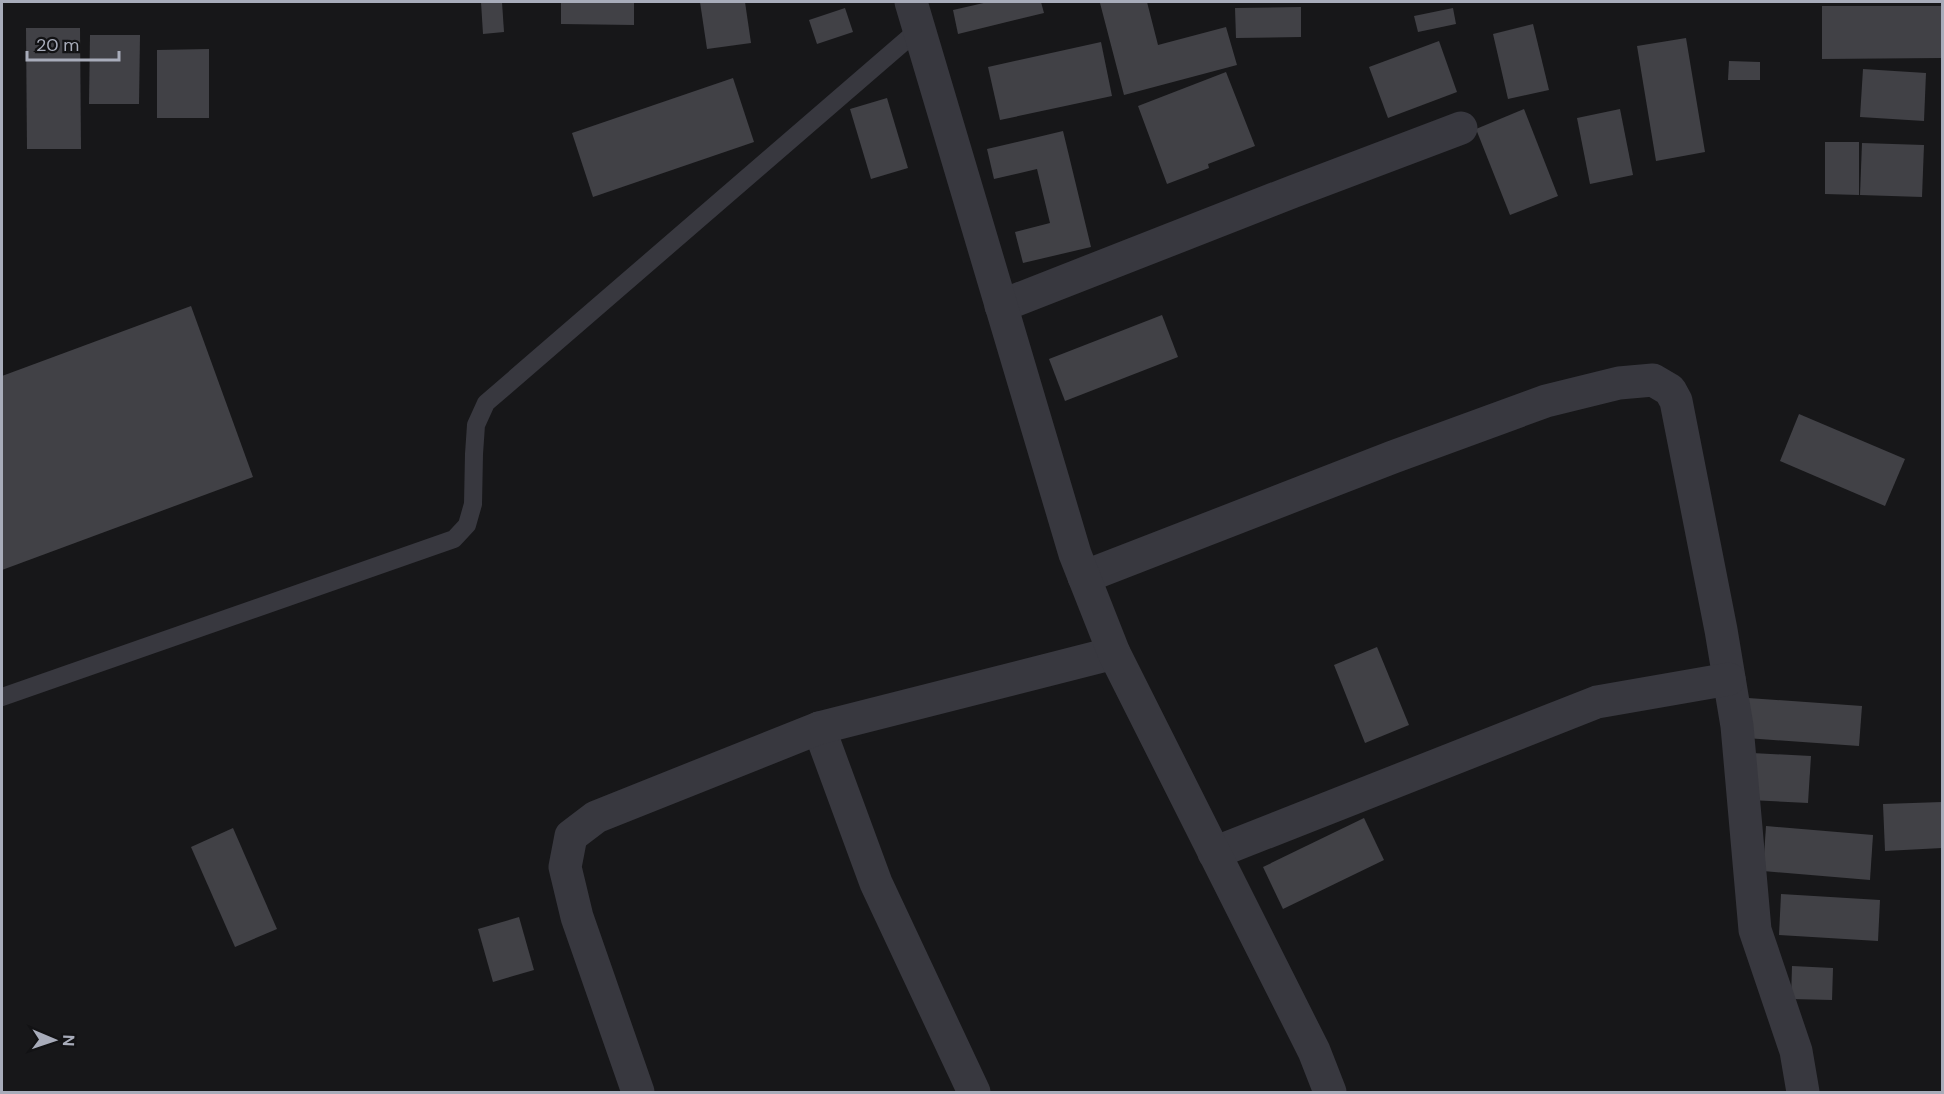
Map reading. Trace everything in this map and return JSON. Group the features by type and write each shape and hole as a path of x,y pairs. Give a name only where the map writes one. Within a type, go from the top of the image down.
{"street":[{"path":"915,15 1075,554 1114,653 1314,1051 1330,1092"},
{"path":"1001,306 1461,128"},
{"path":"1084,577 1393,457 1546,401 1618,383 1653,380 1670,390 1676,401 1737,726 1755,930 1796,1051 1803,1092"},
{"path":"638,1092 577,917 566,867 571,836 596,817 819,728 1114,653"},
{"path":"1214,853 1597,702 1729,679"},
{"path":"819,728 876,883 974,1092"}],"lane":[{"path":"2,697 454,539 467,525 473,504 476,424 486,403 915,15"}],"building":[{"path":"481,2 502,2 504,32 483,34"},
{"path":"561,2 634,2 634,25 561,24"},
{"path":"700,2 745,2 751,43 707,49"},
{"path":"988,2 1041,2 1044,13 958,34 953,10"},
{"path":"1147,2 1158,45 1226,27 1237,65 1124,95 1100,3"},
{"path":"1822,6 1942,6 1942,58 1822,59"},
{"path":"1301,7 1301,37 1236,38 1235,8"},
{"path":"845,8 853,32 817,44 809,20"},
{"path":"1453,8 1456,24 1418,32 1414,16"},
{"path":"1533,24 1549,90 1508,99 1493,34"},
{"path":"26,28 80,28 81,149 27,149"},
{"path":"90,35 140,35 139,104 89,104"},
{"path":"1686,38 1705,152 1656,161 1637,46"},
{"path":"1439,41 1457,92 1388,118 1369,67"},
{"path":"1101,42 1112,96 1000,120 988,67"},
{"path":"209,49 209,118 157,118 157,50"},
{"path":"1729,61 1760,62 1760,80 1728,80"},
{"path":"1863,69 1926,73 1924,121 1860,117"},
{"path":"1226,72 1255,146 1208,164 1209,168 1167,184 1138,106"},
{"path":"733,78 754,142 593,197 572,133"},
{"path":"887,98 908,168 871,179 850,109"},
{"path":"1524,109 1558,196 1510,215 1476,129"},
{"path":"1620,109 1633,175 1590,184 1577,118"},
{"path":"1063,131 1091,247 1023,263 1015,232 1050,223 1037,169 994,179 987,149"},
{"path":"1825,142 1859,142 1859,195 1825,194"},
{"path":"1862,143 1924,145 1922,197 1860,195"},
{"path":"191,306 253,477 2,570 2,376"},
{"path":"1162,315 1178,357 1065,401 1049,359"},
{"path":"1799,414 1905,459 1885,506 1780,461"},
{"path":"1377,647 1409,725 1365,743 1334,665"},
{"path":"1748,698 1862,706 1859,746 1746,738"},
{"path":"1752,753 1811,756 1808,803 1749,800"},
{"path":"1942,802 1942,848 1885,851 1883,804"},
{"path":"1364,818 1384,860 1283,909 1263,867"},
{"path":"1766,826 1873,835 1870,880 1763,871"},
{"path":"233,828 277,929 235,947 191,847"},
{"path":"1781,894 1880,900 1878,941 1779,935"},
{"path":"519,917 534,970 493,982 478,929"},
{"path":"1792,966 1833,968 1832,1000 1791,999"}]}
